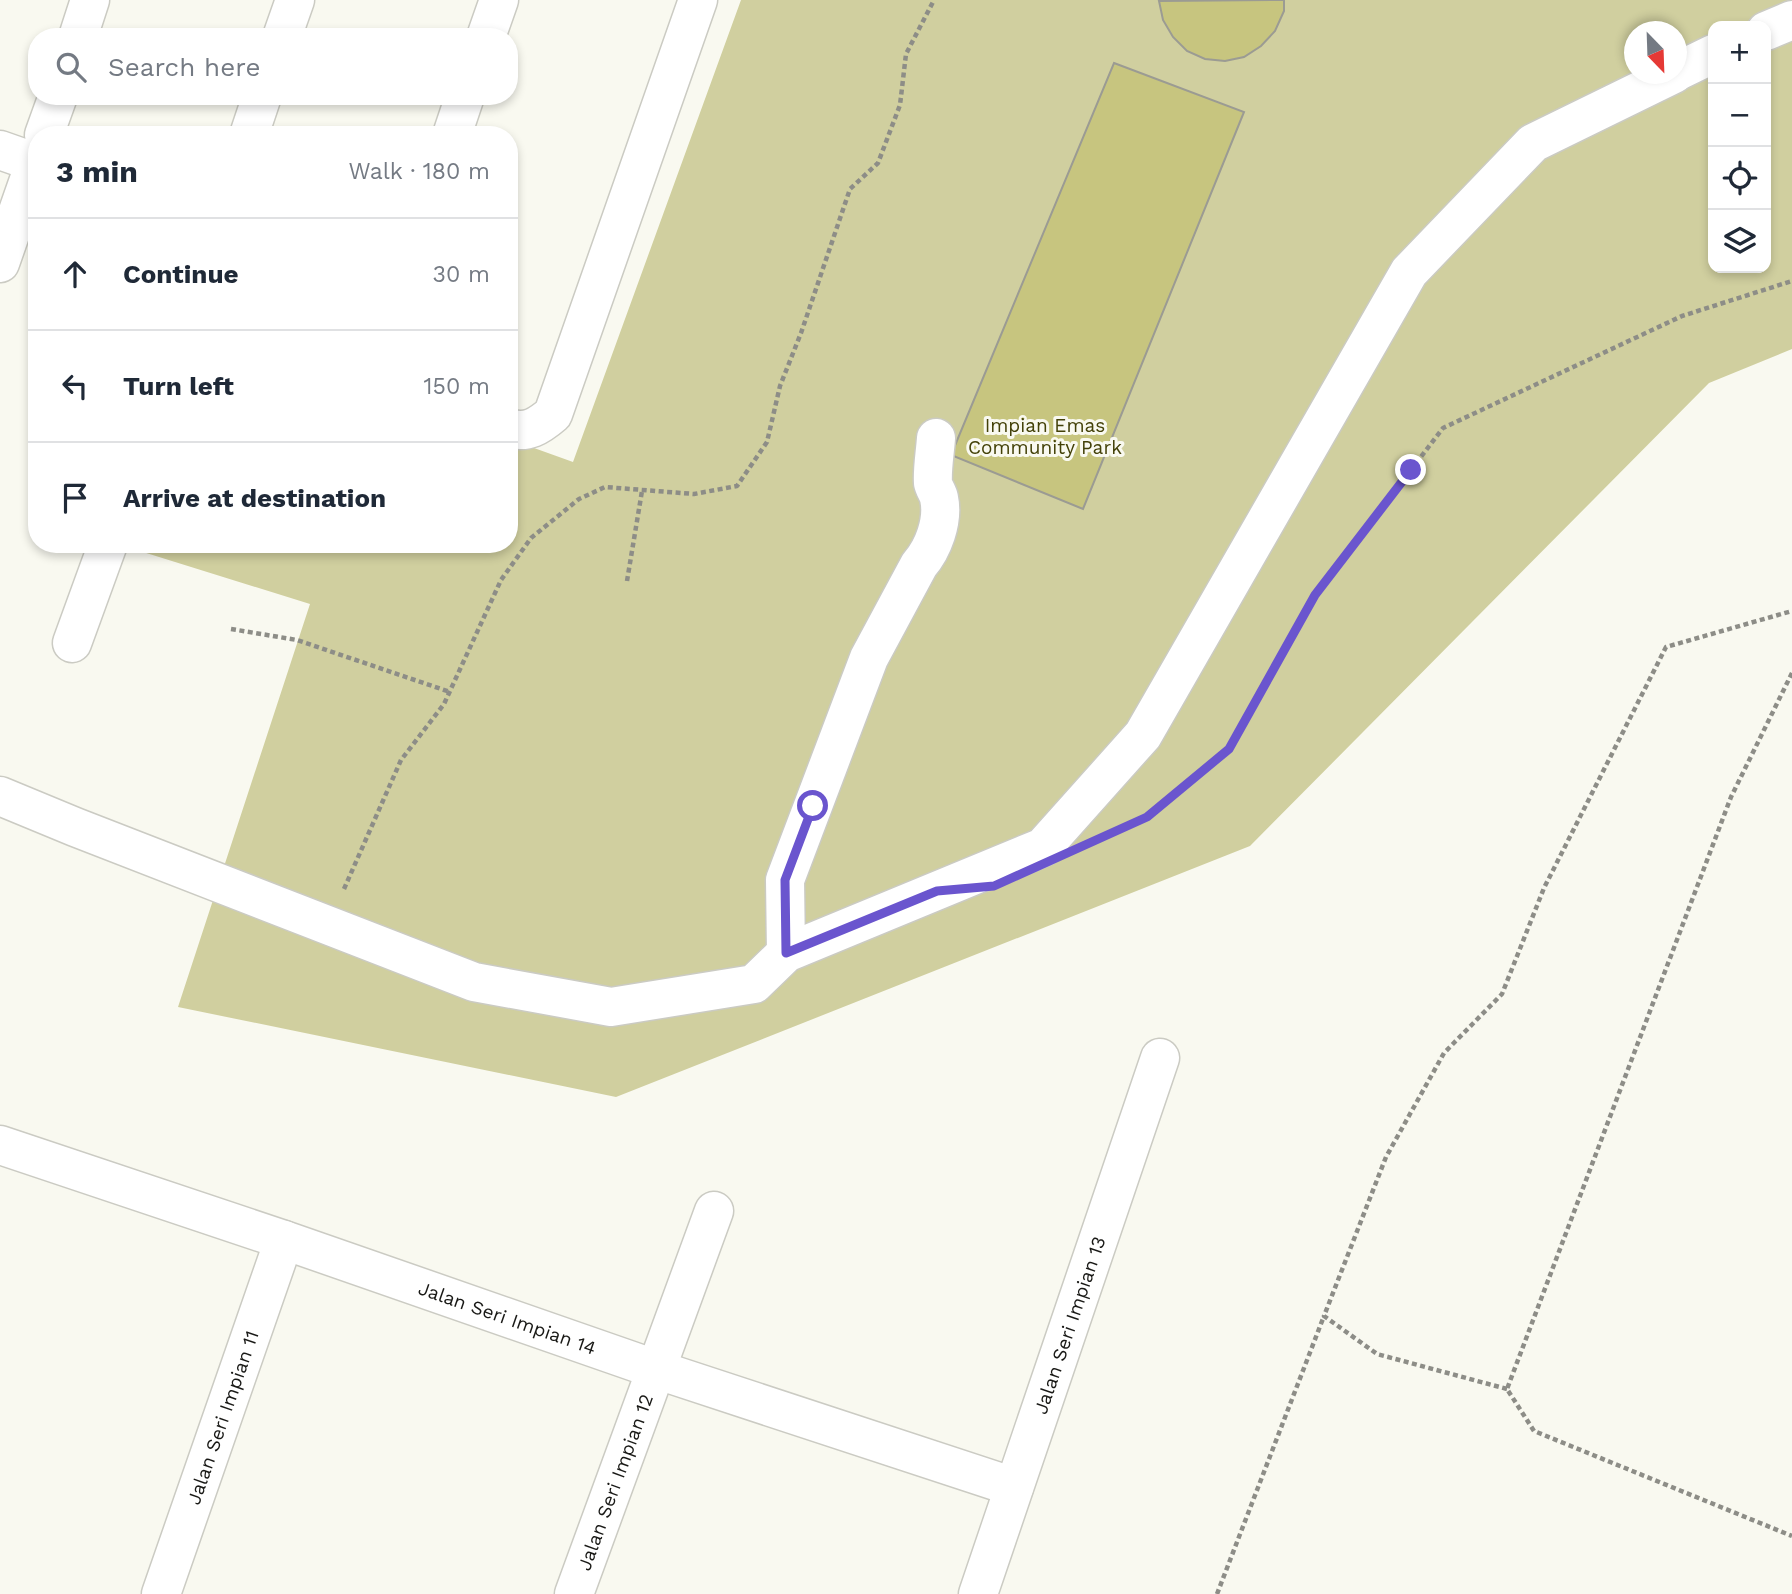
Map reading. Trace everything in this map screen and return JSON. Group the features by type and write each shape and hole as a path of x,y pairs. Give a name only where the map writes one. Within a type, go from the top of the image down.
{"street":[{"path":"81,28 90,0"},
{"path":"285,28 295,0"},
{"path":"489,28 499,0"},
{"path":"518,431 540,426 553,414 698,0"},
{"path":"1771,29 1792,20"},
{"path":"1687,67 1708,56"},
{"path":"0,796 474,982 611,1007 754,984 786,953 1043,848 1143,735 1409,272 1533,143 1653,84"},
{"path":"44,126 54,105"},
{"path":"251,126 259,105"},
{"path":"455,126 462,105"},
{"path":"0,263 28,164"},
{"path":"786,953 785,880 869,658 919,565 929,553 934,539 940,515 939,500 933,484 936,438"},
{"path":"72,643 105,553"},
{"name":"Jalan Seri Impian 13","path":"978,1594 1160,1058"},
{"name":"Jalan Seri Impian 14","path":"0,1145 655,1369 1014,1487"},
{"name":"Jalan Seri Impian 12","path":"574,1594 714,1211"},
{"name":"Jalan Seri Impian 11","path":"161,1594 284,1240"}],"path":[{"path":"329,926 401,760 444,704 501,580 531,538 579,499 605,487 694,494 737,486 767,442 780,386 850,189 878,163 900,105 906,54 934,0"},
{"path":"1096,840 1147,817 1229,749 1315,595 1443,428 1682,316 1792,281"},
{"path":"627,582 642,491"},
{"path":"1217,1594 1386,1157 1444,1053 1502,994 1544,888 1666,647 1792,611"},
{"path":"231,629 296,640 450,692"},
{"path":"1507,1390 1731,797 1792,673"},
{"path":"1324,1316 1377,1354 1507,1390 1534,1431 1792,1536"}],"green space":[{"name":"Impian Emas Community Park","path":"741,0 1792,0 1792,349 1709,383 1250,846 616,1097 178,1007 310,604 146,553 518,553 518,442 573,462"}],"building":[{"path":"1284,0 1284,11 1275,31 1261,46 1244,57 1225,61 1205,59 1187,51 1173,37 1163,20 1159,1"},
{"path":"1114,63 1244,112 1083,509 951,455"}],"route":[{"path":"813,806 785,880 786,953 937,891 994,886 1147,817 1229,749 1315,595 1411,470"}]}
